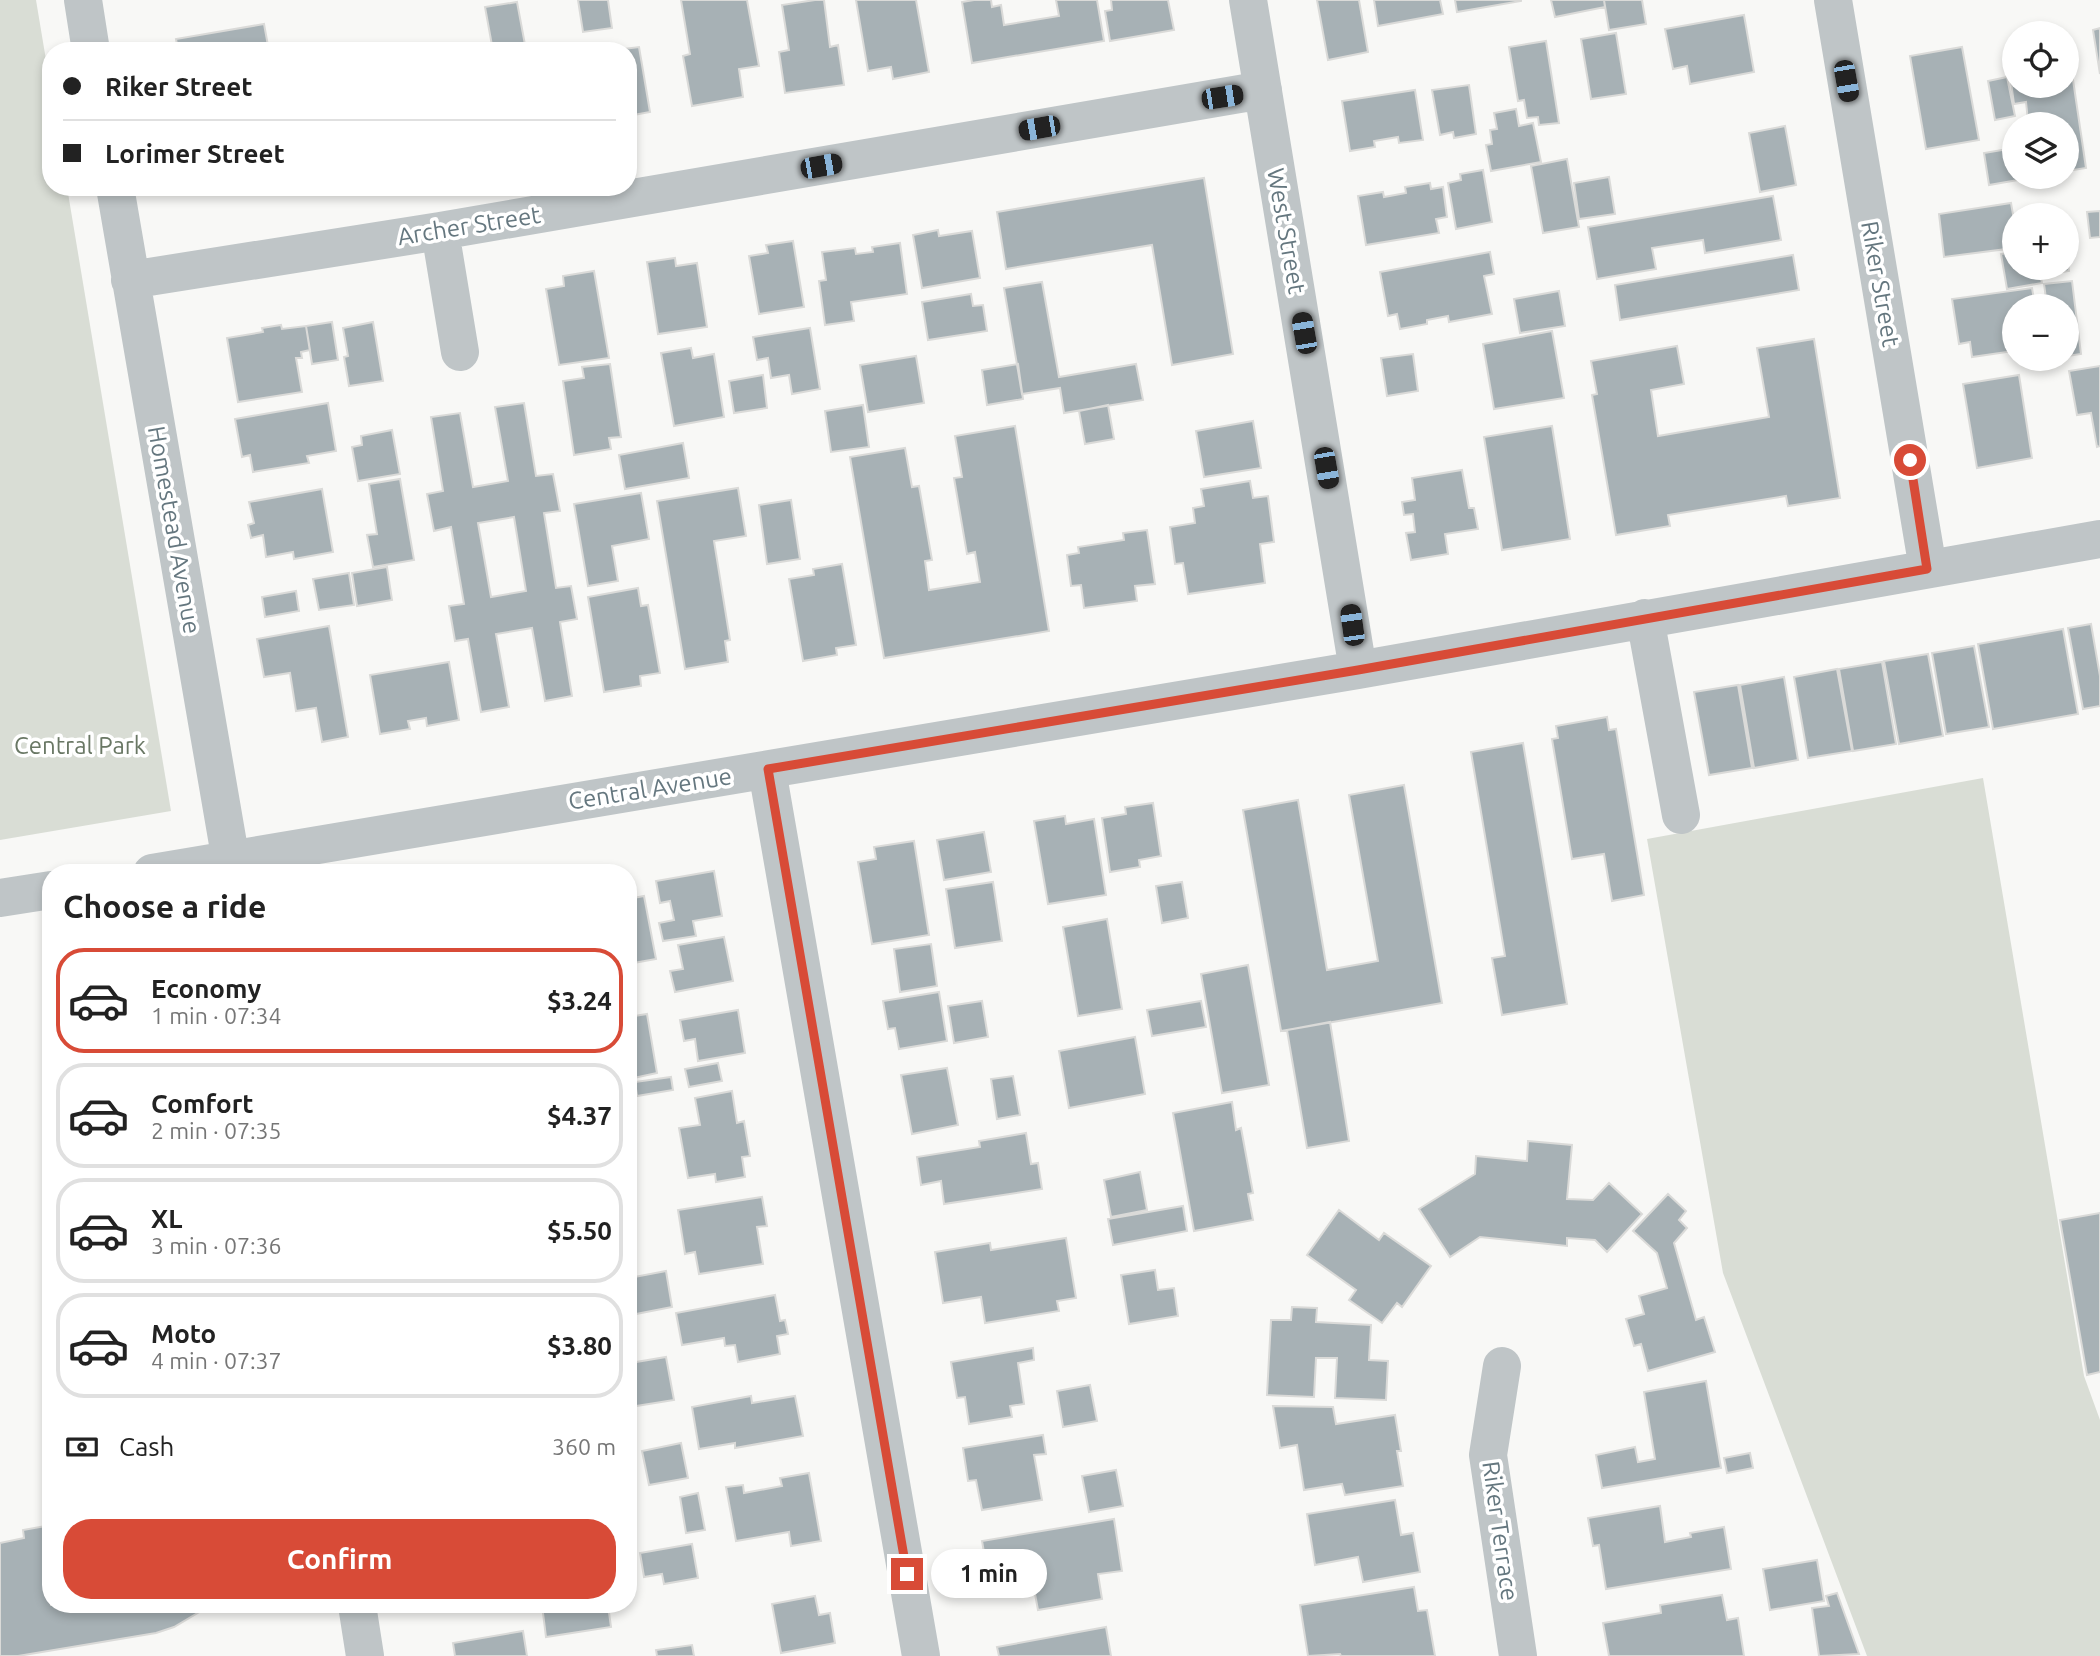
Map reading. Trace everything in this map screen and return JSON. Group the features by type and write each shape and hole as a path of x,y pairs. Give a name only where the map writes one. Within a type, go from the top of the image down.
{"street":[{"path":"83,0 90,42"},
{"name":"West Street","path":"1248,0 1358,670"},
{"name":"Riker Street","path":"1833,0 1927,569"},
{"name":"Archer Street","path":"130,280 440,231 1263,90"},
{"name":"Homestead Avenue","path":"116,196 232,864"},
{"path":"440,231 460,352"},
{"name":"Central Avenue","path":"243,864 768,769 1358,670 2100,539"},
{"path":"1645,618 1681,815"},
{"path":"768,769 921,1656"},
{"path":"0,898 42,891"},
{"name":"Riker Terrace","path":"1502,1366 1488,1455 1518,1656"},
{"path":"357,1613 365,1656"}],"green space":[{"name":"Central Park","path":"0,0 36,0 43,42 42,196 68,196 171,811 0,840"},
{"path":"1983,778 2084,1376 2100,1420 2100,1656 1867,1656 1723,1273 1647,839"}],"building":[{"path":"578,0 608,0 612,28 583,32"},
{"path":"681,0 747,0 759,66 739,69 743,97 692,106 683,56 690,54"},
{"path":"824,0 830,47 838,45 844,85 785,93 779,52 789,50 782,5"},
{"path":"856,0 916,0 929,72 893,79 891,67 868,71"},
{"path":"991,0 992,7 1001,5 1004,25 1059,16 1056,0 1097,0 1104,41 972,63 962,2"},
{"path":"1111,0 1168,0 1174,30 1110,41 1105,11 1112,10"},
{"path":"1317,0 1359,0 1368,52 1328,60"},
{"path":"1374,0 1440,0 1443,14 1378,26"},
{"path":"1455,0 1521,0 1521,1 1457,12"},
{"path":"1551,0 1604,0 1605,7 1555,17"},
{"path":"1604,0 1642,0 1646,24 1609,30"},
{"path":"517,2 524,42 491,42 485,7"},
{"path":"1744,15 1754,72 1690,84 1687,66 1673,69 1665,29"},
{"path":"264,24 267,42 176,42 176,39"},
{"path":"2100,28 2100,74 2093,30"},
{"path":"1616,33 1626,94 1591,99 1581,39"},
{"path":"1546,41 1559,123 1539,125 1538,117 1527,118 1524,100 1518,101 1509,47"},
{"path":"637,47 650,112 637,114"},
{"path":"1962,47 1979,140 1926,149 1910,56"},
{"path":"2002,78 2002,98 2011,98 2014,112 2002,112 2002,119 1995,120 1988,81"},
{"path":"1469,85 1476,134 1454,138 1453,132 1440,135 1432,90"},
{"path":"1415,90 1423,140 1399,143 1398,137 1374,141 1375,147 1350,151 1342,101"},
{"path":"2013,98 2076,98 2078,112 2027,112 2026,102 2014,104"},
{"path":"1516,109 1519,126 1533,123 1541,162 1491,171 1486,145 1492,144 1490,130 1497,129 1494,113"},
{"path":"2079,120 2086,168 2079,169"},
{"path":"1785,126 1796,185 1760,192 1749,133"},
{"path":"2002,150 2002,183 1989,185 1984,153"},
{"path":"1567,159 1579,227 1543,233 1531,166"},
{"path":"1483,170 1492,222 1456,229 1448,183 1461,180 1460,174"},
{"path":"1609,177 1615,214 1579,219 1574,183"},
{"path":"1204,178 1233,354 1172,365 1152,245 1006,269 997,212"},
{"path":"1430,183 1431,189 1443,187 1447,217 1436,219 1439,233 1366,245 1358,196 1383,192 1384,197 1406,193 1405,187"},
{"path":"1773,196 1781,240 1705,253 1703,240 1652,248 1656,269 1597,279 1588,227"},
{"path":"2002,204 2002,250 1944,257 1939,214"},
{"path":"2100,211 2100,237 2090,238 2087,212"},
{"path":"938,230 939,236 972,231 980,278 922,288 913,235"},
{"path":"793,241 804,307 759,314 749,256 768,253 766,245"},
{"path":"900,243 907,294 851,302 854,321 825,325 819,281 826,280 822,252 855,248 856,254 873,252 872,247"},
{"path":"1490,252 1494,274 1484,276 1492,314 1449,322 1448,316 1427,320 1427,324 1400,329 1397,314 1388,316 1380,272"},
{"path":"1793,255 1799,290 1620,320 1615,285"},
{"path":"675,258 676,266 697,263 707,327 658,334 647,262"},
{"path":"594,271 609,358 559,365 546,289 564,286 563,276"},
{"path":"2005,280 2041,280 2042,283 2007,289"},
{"path":"2072,281 2074,294 2045,294 2044,284"},
{"path":"1042,282 1059,377 1136,364 1143,400 1064,413 1060,388 1022,394 1004,288"},
{"path":"2032,288 2033,294 2002,294 2002,353 1972,357 1970,342 1959,344 1952,299"},
{"path":"1559,291 1565,326 1520,333 1514,299"},
{"path":"971,294 973,306 983,305 987,331 928,340 922,302"},
{"path":"332,322 338,360 312,364 306,326"},
{"path":"373,322 383,381 349,386 343,328"},
{"path":"281,325 282,329 306,326 310,350 301,352 302,358 296,358 302,392 238,402 227,338 263,332 262,328"},
{"path":"810,328 820,389 792,394 789,375 771,378 768,358 757,360 753,337"},
{"path":"1552,331 1564,398 1494,409 1483,344"},
{"path":"1814,339 1840,498 1788,506 1786,496 1668,515 1670,526 1616,535 1592,395 1597,394 1591,361 1677,346 1684,384 1651,390 1658,436 1769,417 1757,348"},
{"path":"691,348 693,358 714,354 724,417 674,426 661,353"},
{"path":"1413,354 1418,391 1387,396 1381,358"},
{"path":"916,356 924,403 868,412 860,365"},
{"path":"610,364 621,437 609,438 611,449 574,455 563,381 584,378 582,367"},
{"path":"1018,364 1023,399 987,405 982,370"},
{"path":"2100,366 2100,446 2097,447 2091,413 2077,415 2069,371"},
{"path":"763,375 767,408 734,413 729,381"},
{"path":"2019,375 2032,458 1977,468 1963,384"},
{"path":"328,403 336,451 307,456 309,463 253,472 250,455 242,457 235,419"},
{"path":"524,403 536,476 553,474 560,511 544,513 556,588 571,586 577,619 560,622 572,696 545,701 532,628 496,634 509,707 481,712 468,639 455,641 449,606 464,604 451,527 434,531 427,494 443,491 431,417 460,413 473,487 508,481 495,407","holes":["514,517 526,591 491,597 478,523"]},
{"path":"863,405 869,447 831,452 825,411"},
{"path":"1108,405 1114,439 1085,444 1079,411"},
{"path":"1253,421 1261,468 1204,477 1196,431"},
{"path":"1015,426 1049,631 884,658 850,457 905,448 912,487 919,486 932,560 925,561 929,590 980,582 975,552 967,554 954,478 962,477 955,436"},
{"path":"1552,426 1570,539 1502,550 1484,437"},
{"path":"392,430 400,474 358,481 352,447 362,445 361,436"},
{"path":"683,443 689,478 625,489 619,455"},
{"path":"1462,470 1469,508 1474,508 1478,529 1445,534 1448,554 1411,560 1406,533 1415,532 1413,514 1404,515 1402,502 1415,500 1412,478"},
{"path":"400,479 414,560 373,567 367,535 377,534 369,484"},
{"path":"1250,481 1253,498 1268,496 1274,542 1260,544 1265,583 1188,594 1183,563 1175,564 1170,527 1195,523 1193,508 1204,506 1201,489"},
{"path":"738,488 746,536 714,541 730,640 725,641 728,662 685,669 657,501"},
{"path":"322,489 333,552 294,559 293,552 266,557 263,535 251,538 248,525 254,523 249,502"},
{"path":"641,493 649,539 612,546 618,581 588,586 574,504"},
{"path":"791,500 800,559 767,564 759,505"},
{"path":"1147,530 1155,584 1135,586 1137,601 1084,608 1081,585 1071,586 1067,555 1079,553 1078,547 1124,540 1123,533"},
{"path":"842,564 856,645 836,648 837,655 803,661 789,579 814,575 813,569"},
{"path":"387,567 392,600 357,606 352,573"},
{"path":"349,573 354,605 319,610 313,579"},
{"path":"638,588 641,606 648,605 660,673 640,676 641,686 604,692 588,597"},
{"path":"296,591 299,611 265,617 262,597"},
{"path":"2091,624 2100,676 2100,706 2083,709 2068,628"},
{"path":"329,626 348,737 322,742 316,708 296,711 290,673 264,677 257,639"},
{"path":"2063,629 2078,714 1993,729 1978,644"},
{"path":"1974,646 1989,727 1946,734 1932,653"},
{"path":"1928,654 1943,736 1899,744 1884,661"},
{"path":"449,662 459,720 427,726 426,718 408,721 410,729 380,734 370,675"},
{"path":"1882,662 1896,744 1853,751 1839,669"},
{"path":"1837,669 1852,751 1808,758 1794,677"},
{"path":"1784,677 1798,760 1754,768 1740,685"},
{"path":"1738,685 1752,768 1709,775 1694,692"},
{"path":"1607,717 1609,730 1616,729 1644,895 1612,901 1604,854 1572,859 1552,739 1558,738 1556,726"},
{"path":"1523,743 1567,1004 1502,1015 1492,958 1505,956 1471,752"},
{"path":"1404,785 1442,1003 1281,1031 1243,810 1298,800 1327,970 1378,961 1349,795"},
{"path":"1153,803 1161,856 1139,860 1140,867 1110,872 1102,818 1126,814 1125,807"},
{"path":"1065,816 1066,824 1094,819 1106,895 1048,904 1034,821"},
{"path":"984,832 991,872 944,880 937,840"},
{"path":"914,841 929,935 872,944 858,862 876,859 874,847"},
{"path":"714,871 722,916 693,921 696,936 663,941 659,923 674,920 670,901 660,903 656,881"},
{"path":"993,882 1002,941 955,948 946,889"},
{"path":"1182,882 1188,918 1162,923 1156,886"},
{"path":"644,896 656,959 637,962 637,897"},
{"path":"1107,919 1122,1009 1078,1016 1063,927"},
{"path":"724,937 733,981 675,992 670,971 683,969 678,945"},
{"path":"931,944 937,986 900,992 894,949"},
{"path":"1248,965 1269,1085 1222,1093 1201,974"},
{"path":"939,992 947,1041 899,1049 895,1028 888,1029 883,1001"},
{"path":"982,1001 988,1037 954,1043 948,1006"},
{"path":"1201,1001 1206,1027 1152,1036 1147,1010"},
{"path":"738,1010 745,1053 698,1061 695,1039 684,1041 680,1020"},
{"path":"647,1014 657,1073 637,1077 637,1016"},
{"path":"1330,1022 1349,1141 1307,1148 1287,1030"},
{"path":"1135,1037 1145,1094 1069,1108 1059,1051"},
{"path":"718,1063 722,1081 689,1087 685,1069"},
{"path":"947,1068 958,1125 912,1134 901,1075"},
{"path":"1013,1076 1020,1115 997,1119 991,1079"},
{"path":"671,1077 673,1090 637,1096 637,1082"},
{"path":"732,1091 737,1123 744,1121 750,1156 742,1157 745,1177 716,1182 715,1174 688,1178 679,1128 700,1125 695,1098"},
{"path":"1232,1102 1236,1130 1241,1128 1253,1193 1248,1194 1253,1220 1194,1231 1173,1113"},
{"path":"1026,1133 1031,1164 1038,1163 1042,1189 944,1204 941,1181 921,1185 917,1157 980,1147 979,1141"},
{"path":"1528,1141 1572,1145 1567,1199 1593,1200 1609,1183 1642,1214 1607,1252 1595,1240 1567,1238 1567,1246 1480,1237 1450,1257 1419,1209 1475,1174 1476,1156 1527,1161"},
{"path":"1140,1172 1147,1210 1111,1217 1104,1180"},
{"path":"1668,1194 1686,1211 1679,1220 1687,1228 1674,1243 1696,1320 1704,1317 1715,1352 1648,1371 1641,1344 1634,1346 1626,1319 1644,1314 1639,1296 1667,1288 1657,1253 1633,1231"},
{"path":"762,1197 767,1226 757,1227 763,1264 699,1274 695,1252 685,1254 678,1210"},
{"path":"1183,1206 1187,1231 1113,1245 1108,1219"},
{"path":"1339,1210 1379,1240 1384,1233 1431,1266 1402,1307 1397,1303 1382,1323 1349,1300 1356,1290 1307,1255"},
{"path":"2100,1213 2100,1372 2087,1375 2060,1220"},
{"path":"1066,1238 1076,1298 1057,1301 1059,1311 985,1323 981,1297 943,1303 935,1252 990,1243 991,1250"},
{"path":"1155,1270 1158,1290 1174,1288 1178,1316 1129,1324 1121,1275"},
{"path":"666,1271 672,1307 637,1314 637,1276"},
{"path":"775,1295 780,1321 785,1320 788,1334 777,1336 780,1354 738,1362 735,1345 725,1346 724,1338 682,1345 676,1313"},
{"path":"1292,1307 1317,1308 1316,1322 1371,1325 1369,1360 1388,1361 1386,1400 1335,1398 1337,1358 1316,1358 1314,1397 1267,1395 1271,1320 1291,1320"},
{"path":"1033,1348 1034,1360 1018,1363 1024,1404 1010,1406 1012,1417 969,1424 965,1397 957,1398 951,1362"},
{"path":"666,1357 674,1400 637,1406 637,1362"},
{"path":"1706,1381 1721,1468 1602,1488 1596,1455 1635,1447 1638,1462 1655,1459 1644,1392"},
{"path":"1090,1385 1097,1421 1063,1427 1057,1391"},
{"path":"751,1396 752,1403 795,1396 803,1436 735,1448 735,1443 699,1449 692,1407"},
{"path":"1273,1406 1333,1407 1336,1424 1395,1415 1403,1486 1345,1495 1342,1484 1304,1490 1297,1445 1280,1448"},
{"path":"1043,1435 1046,1454 1034,1455 1042,1500 982,1510 976,1480 968,1481 963,1448"},
{"path":"681,1443 688,1478 649,1485 642,1451"},
{"path":"1750,1453 1753,1468 1727,1473 1724,1458"},
{"path":"1116,1470 1123,1506 1089,1512 1082,1476"},
{"path":"809,1473 821,1541 791,1546 789,1532 736,1541 726,1487 743,1485 744,1493 782,1486 780,1478"},
{"path":"698,1493 705,1530 686,1533 680,1497"},
{"path":"1395,1500 1401,1535 1413,1533 1420,1572 1363,1582 1358,1557 1315,1565 1307,1514"},
{"path":"1660,1506 1665,1542 1691,1537 1690,1533 1724,1527 1731,1569 1606,1589 1599,1545 1593,1546 1588,1518"},
{"path":"1114,1519 1122,1571 1098,1574 1102,1599 1038,1610 1032,1578 1026,1579 1024,1569 988,1575 982,1541"},
{"path":"42,1527 42,1613 198,1613 174,1627 156,1633 18,1656 0,1656 0,1543 24,1538 23,1530"},
{"path":"692,1544 698,1578 664,1584 662,1574 644,1577 640,1553"},
{"path":"1817,1560 1824,1601 1770,1610 1763,1569"},
{"path":"1414,1587 1418,1611 1427,1610 1435,1656 1308,1656 1300,1605"},
{"path":"1837,1593 1859,1654 1819,1656 1812,1608 1829,1606 1826,1596"},
{"path":"1722,1595 1727,1620 1738,1618 1744,1656 1609,1656 1603,1623 1661,1613 1660,1605"},
{"path":"815,1596 819,1615 830,1613 835,1643 781,1653 772,1604"},
{"path":"543,1613 609,1613 611,1627 546,1637"},
{"path":"1106,1627 1111,1656 999,1656 997,1647"},
{"path":"523,1631 527,1656 455,1656 453,1643"},
{"path":"692,1645 694,1656 657,1656 656,1650"}],"route":[{"path":"907,1574 768,769 1358,670 1927,569 1910,460"}]}
